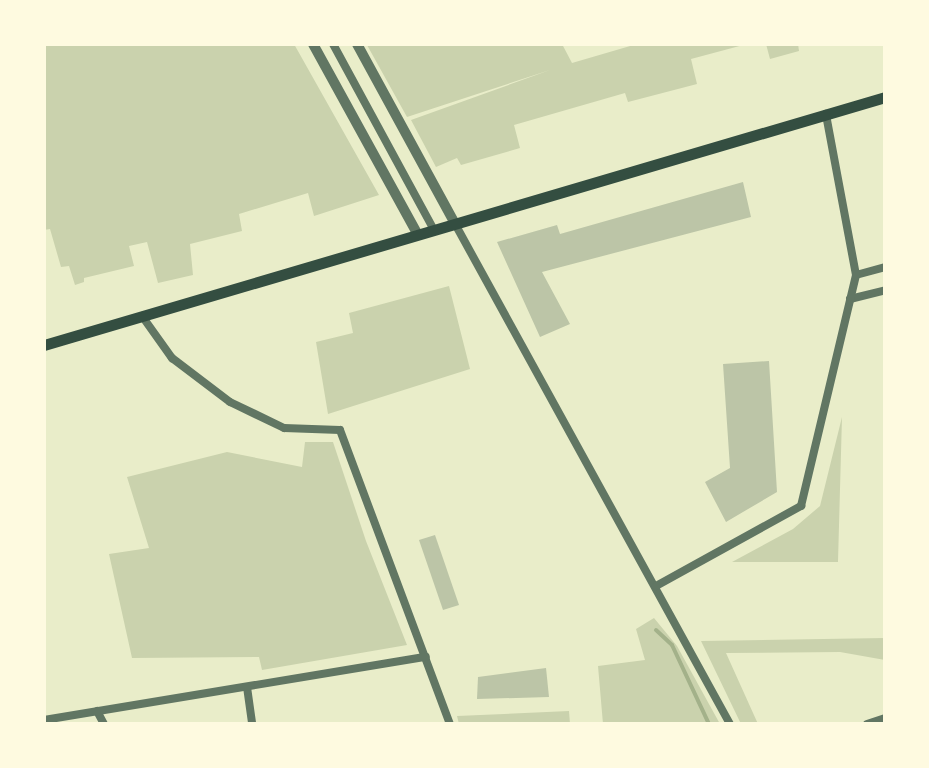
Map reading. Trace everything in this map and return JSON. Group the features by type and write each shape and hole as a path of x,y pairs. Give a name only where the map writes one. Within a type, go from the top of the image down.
{"main road":[{"path":"44,345 885,97"}],"street":[{"path":"313,44 417,233"},
{"path":"333,44 433,228"},
{"path":"357,44 730,724"},
{"path":"656,586 801,506 856,275 826,114"},
{"path":"856,275 885,267"},
{"path":"850,299 885,290"},
{"path":"142,316 172,358 230,402 284,428 340,430 450,724"},
{"path":"44,720 426,657"},
{"path":"247,687 252,724"},
{"path":"97,711 104,724"},
{"path":"867,724 885,718"}],"green space":[{"path":"44,44 294,44 379,195 314,216 308,193 239,214 242,231 190,244 193,275 158,283 147,242 129,246 134,266 84,278 84,282 75,285 69,266 61,267 50,229 44,230"},
{"path":"562,44 572,63 637,44 747,44 691,59 697,84 628,102 625,93 514,125 520,148 461,165 457,158 436,167 411,120 550,70 407,117 367,45"},
{"path":"766,44 798,44 799,51 770,59"},
{"path":"449,286 470,369 328,414 316,342 353,333 349,313"},
{"path":"842,417 838,562 732,562 793,529 820,506"},
{"path":"305,442 333,442 366,541 407,645 262,670 259,657 132,658 109,554 149,548 127,477 227,452 302,467"},
{"path":"654,618 677,646 720,724 603,724 598,666 645,660 636,629"},
{"path":"885,638 885,660 840,652 726,653 758,724 741,724 701,641"},
{"path":"569,711 570,724 459,724 457,716"}],"building":[{"path":"743,182 751,217 542,272 570,324 540,337 497,242 557,225 560,234"},
{"path":"769,361 777,492 726,522 705,482 730,468 723,364"},
{"path":"435,535 459,605 443,610 419,540"},
{"path":"546,668 549,697 477,699 478,677"}],"waterway":[{"path":"656,630 672,645 709,724"}]}
